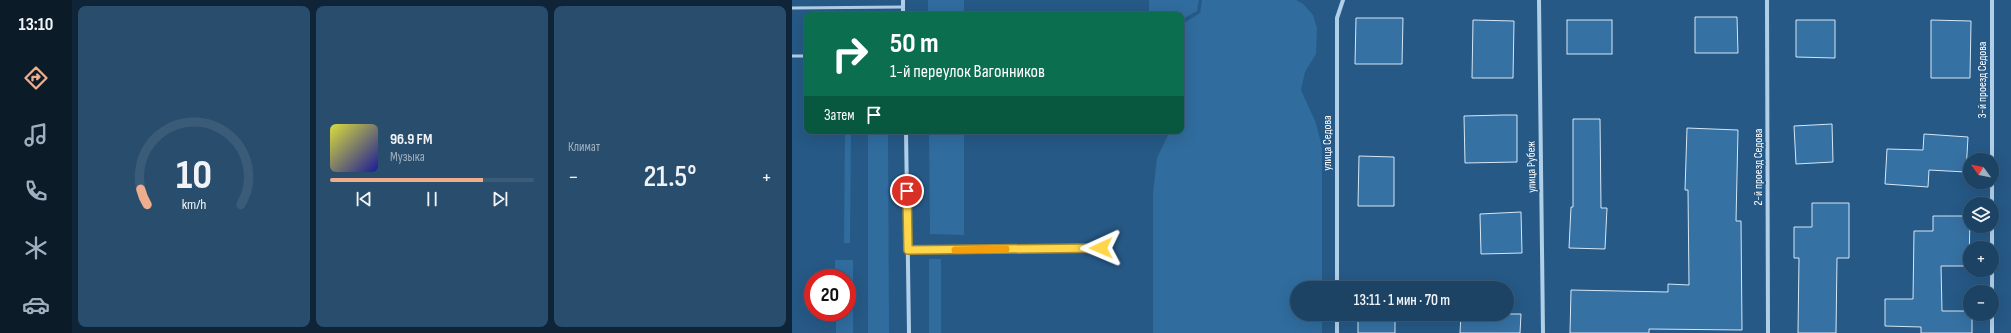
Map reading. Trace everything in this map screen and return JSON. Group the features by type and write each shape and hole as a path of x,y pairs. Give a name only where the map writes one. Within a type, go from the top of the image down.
{"street":[{"path":"903,0 903,12"},
{"name":"улица Седова","path":"1337,281 1337,18 1343,0"},
{"name":"улица Рубеж","path":"1540,0 1544,333"},
{"name":"2-й проезд Седова","path":"1767,0 1768,333"},
{"name":"3-й проезд Седова","path":"1992,0 1992,153"},
{"path":"906,134 909,333"},
{"path":"1338,321 1338,333"},
{"path":"1992,321 1992,333"}],"lane":[{"path":"792,8 903,6"},
{"path":"792,56 804,56"},
{"path":"908,250 1101,248"}],"shaded area":[{"path":"928,0 964,0 964,12 928,12"},
{"path":"1149,0 1199,0 1197,11 1184,18 1184,12 1149,12"},
{"path":"1202,0 1296,0 1303,4 1313,15 1317,28 1316,54 1305,72 1301,90 1316,123 1322,147 1322,281 1290,281 1290,321 1322,321 1322,333 1153,333 1153,193 1157,158 1169,134 1184,134 1184,23 1200,13"},
{"path":"845,134 851,134 850,243 844,243"},
{"path":"868,134 888,134 889,333 868,333"},
{"path":"929,134 964,134 964,235 930,234"},
{"path":"929,259 941,259 941,333 929,333"},
{"path":"835,260 853,260 853,269 835,269"},
{"path":"836,321 853,321 853,333 836,333"}],"building":[{"path":"1695,17 1737,17 1738,53 1695,53"},
{"path":"1356,18 1403,18 1402,64 1355,64"},
{"path":"1473,20 1514,21 1513,78 1472,78"},
{"path":"1567,20 1612,20 1612,54 1567,54"},
{"path":"1796,20 1835,20 1835,58 1796,57"},
{"path":"1931,20 1971,21 1970,78 1931,78"},
{"path":"1517,115 1517,162 1465,163 1464,116"},
{"path":"1573,119 1600,119 1601,208 1607,208 1605,249 1569,248 1571,207 1573,207"},
{"path":"1832,124 1833,162 1796,164 1794,126"},
{"path":"1687,128 1738,130 1736,221 1741,221 1742,330 1649,329 1649,333 1570,333 1571,290 1668,292 1668,284 1689,285 1688,190 1685,190"},
{"path":"1924,134 1968,137 1967,153 1963,153 1963,172 1929,170 1928,187 1885,184 1887,149 1923,150"},
{"path":"1359,156 1394,157 1394,206 1358,206"},
{"path":"1812,203 1849,203 1849,258 1837,258 1836,333 1798,333 1799,258 1794,258 1794,227 1812,227"},
{"path":"1521,212 1522,253 1481,254 1480,214"},
{"path":"1933,216 1963,216 1963,233 1970,233 1970,241 1963,241 1963,266 1941,266 1942,311 1963,311 1963,321 1972,321 1972,333 1921,333 1921,327 1885,326 1885,299 1913,299 1914,231 1933,231"},
{"path":"1514,314 1521,314 1520,333 1460,333 1461,321 1514,321"},
{"path":"1358,321 1395,321 1395,333 1358,333"}],"slow traffic":[{"path":"955,250 1006,249"}],"route":[{"path":"907,191 908,250 1101,248"}]}
